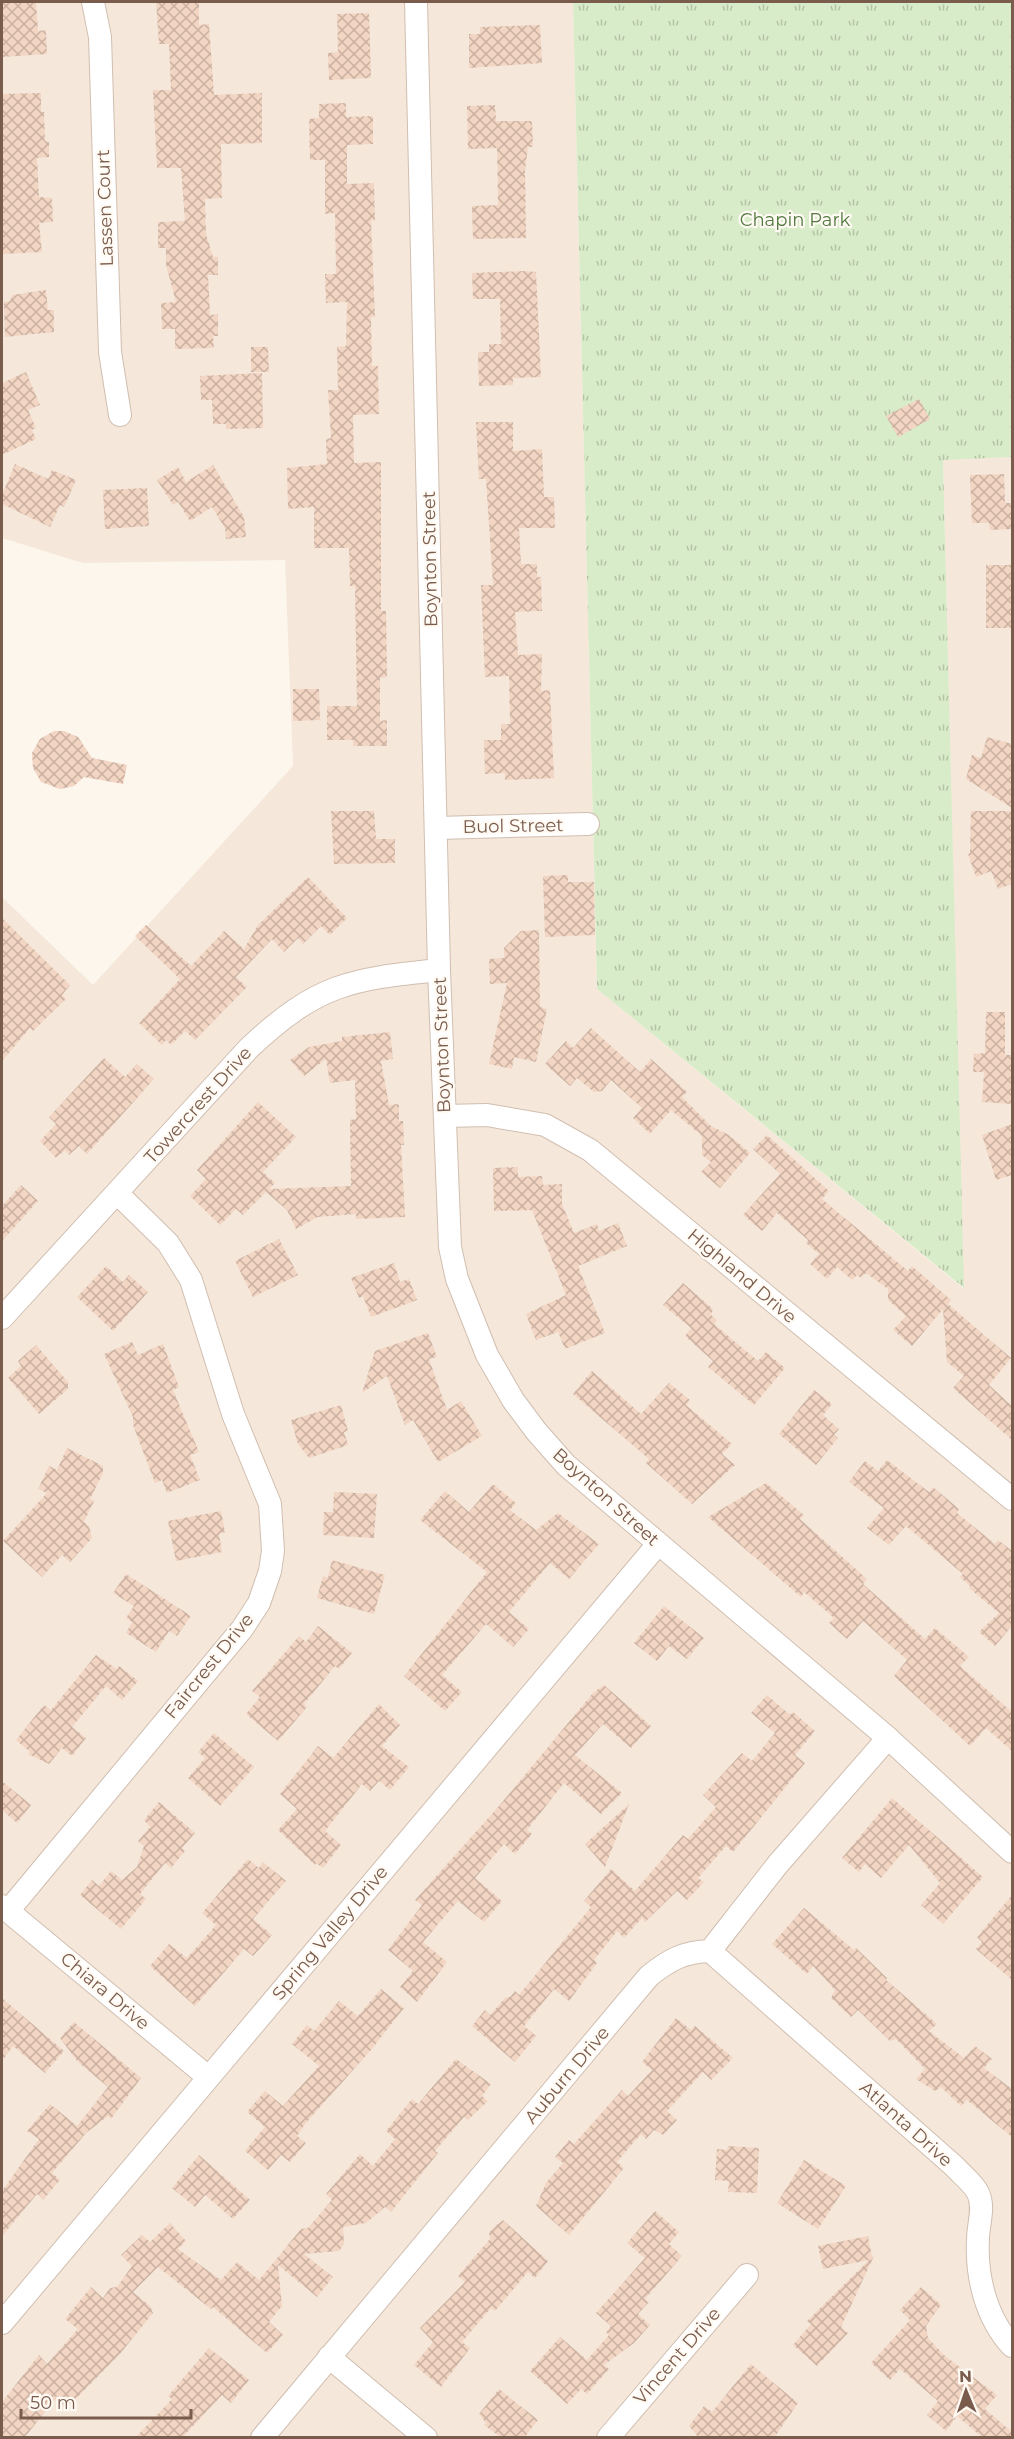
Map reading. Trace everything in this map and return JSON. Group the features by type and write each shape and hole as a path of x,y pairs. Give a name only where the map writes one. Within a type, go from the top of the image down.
{"street":[{"name":"Lassen Court","path":"93,2 100,37 110,352 120,414"},
{"name":"Boynton Street","path":"416,2 440,970 450,1247 457,1280 487,1355 513,1400 566,1465 888,1738 1012,1852"},
{"name":"Buol Street","path":"437,828 588,824"},
{"name":"Towercrest Drive","path":"2,1318 118,1194 249,1048 281,1017 310,999 347,982 440,970"},
{"name":"Highland Drive","path":"445,1116 488,1115 545,1125 590,1150 1012,1499"},
{"name":"Faircrest Drive","path":"5,1908 242,1629 259,1604 273,1551 270,1504 233,1414 191,1280 168,1243 118,1194"},
{"name":"Spring Valley Drive","path":"2,2323 658,1544"},
{"path":"710,1951 778,1864 888,1738"},
{"name":"Chiara Drive","path":"5,1908 208,2077"},
{"name":"Auburn Drive","path":"261,2438 649,1977 670,1960 689,1951 710,1951"},
{"name":"Atlanta Drive","path":"710,1951 954,2166 978,2193 981,2217 978,2238 979,2269 985,2302 1003,2335 1012,2346"},
{"name":"Vincent Drive","path":"608,2438 747,2275"},
{"path":"330,2357 426,2438"}],"shaded area":[{"path":"2,2 573,2 597,989 963,1288 943,459 1012,457 1012,2437 2,2437 2,897 93,985 293,766 285,560 83,563 2,538"}],"green space":[{"name":"Chapin Park","path":"573,2 1012,2 1012,457 943,460 964,1288 597,989"}],"building":[{"path":"36,2 38,31 46,30 47,54 2,57 2,3"},
{"path":"156,2 199,2 199,25 209,24 214,95 262,93 262,143 221,144 222,198 205,199 206,234 213,257 218,257 218,275 208,275 210,315 218,314 218,336 213,336 214,348 175,349 175,329 162,329 161,303 176,302 166,265 166,248 158,248 158,222 185,221 181,168 157,168 153,90 171,90 169,44 159,44"},
{"path":"369,13 371,78 329,80 328,53 338,52 337,14"},
{"path":"540,25 542,63 469,68 469,34 480,34 480,27"},
{"path":"41,93 41,112 44,112 45,141 49,142 49,157 37,158 39,197 52,198 53,222 39,223 42,252 2,254 2,94"},
{"path":"346,103 346,117 373,116 373,144 347,145 347,184 374,183 375,221 371,220 375,317 371,317 372,366 378,366 379,414 353,415 354,463 381,462 381,611 386,611 387,677 380,678 380,721 387,720 387,746 353,746 353,740 327,740 327,706 357,706 355,586 350,586 349,548 314,548 314,507 288,509 287,468 327,464 326,439 331,438 328,390 338,390 337,347 346,346 347,302 326,303 325,274 336,274 335,213 325,214 325,160 310,160 309,119 319,118 319,104"},
{"path":"495,105 496,121 532,121 533,147 528,147 525,171 526,238 473,239 472,206 498,205 497,148 468,149 467,106"},
{"path":"536,272 541,377 513,378 513,385 479,386 478,352 489,352 489,344 501,344 500,299 473,299 472,273"},
{"path":"46,290 48,310 54,310 54,332 5,337 4,302 10,301 12,295"},
{"path":"251,347 268,347 269,372 251,372"},
{"path":"26,372 40,405 28,410 36,428 32,430 36,439 2,455 2,383"},
{"path":"262,373 263,428 226,429 226,424 213,424 212,400 201,400 200,376"},
{"path":"919,399 930,419 898,437 886,416"},
{"path":"476,422 513,422 513,451 542,449 544,497 554,497 555,528 519,528 521,564 537,564 537,577 541,577 542,611 515,612 518,655 542,654 541,691 550,690 554,778 505,780 505,773 485,774 484,740 501,740 501,724 510,724 509,676 485,677 481,585 493,585 486,479 479,479"},
{"path":"15,464 48,479 52,470 76,480 64,507 60,505 50,527 2,504 2,495"},
{"path":"213,465 244,517 246,537 226,539 225,528 212,507 190,521 178,502 173,505 157,480 178,467 186,482"},
{"path":"1004,474 1005,503 1012,503 1012,529 990,530 989,523 972,523 970,475"},
{"path":"147,488 149,526 105,529 103,490"},
{"path":"986,565 1012,565 1012,628 986,628"},
{"path":"293,689 319,689 320,720 293,721"},
{"path":"54,731 64,731 78,737 92,758 127,765 123,784 84,777 74,786 60,789 41,782 33,768 32,753 40,739"},
{"path":"987,737 1012,744 1012,808 966,779 972,755 981,758"},
{"path":"331,811 374,811 376,839 395,839 395,863 334,864"},
{"path":"971,811 1012,811 1012,884 998,889 991,871 976,877 968,854 970,853"},
{"path":"568,875 568,882 594,882 595,935 545,937 543,876"},
{"path":"308,877 347,918 330,935 321,926 303,944 298,938 284,952 272,939 236,977 247,987 195,1040 185,1031 171,1045 166,1040 162,1045 139,1023 180,979 135,936 146,925 191,966 224,931 244,949 258,925"},
{"path":"2,918 70,985 62,995 66,999 33,1031 30,1028 2,1061"},
{"path":"539,930 540,1007 547,1009 536,1062 514,1057 512,1069 489,1064 507,983 490,984 489,959 504,958 504,948 521,931"},
{"path":"986,1012 1005,1012 1005,1055 1012,1055 1012,1104 982,1102 984,1072 973,1072 974,1054 985,1053"},
{"path":"591,1028 640,1072 651,1059 687,1092 682,1097 711,1126 729,1135 750,1153 720,1188 701,1172 711,1162 702,1155 702,1136 671,1110 650,1134 633,1118 642,1108 611,1080 602,1091 594,1092 577,1078 570,1086 545,1064 566,1041 573,1048"},
{"path":"390,1032 393,1059 381,1061 389,1105 399,1104 399,1121 403,1121 404,1145 401,1145 405,1217 356,1219 356,1214 318,1217 296,1229 287,1210 266,1192 243,1215 236,1209 220,1225 190,1196 206,1179 197,1170 258,1102 296,1137 263,1172 275,1183 269,1189 351,1186 350,1120 356,1119 355,1080 330,1083 326,1059 304,1076 290,1060 309,1047 342,1041 342,1037"},
{"path":"104,1058 125,1077 137,1064 154,1079 87,1154 79,1146 69,1155 65,1150 56,1158 40,1141 56,1124 49,1117"},
{"path":"1012,1124 1012,1175 996,1180 982,1135"},
{"path":"767,1135 829,1191 822,1199 908,1271 912,1266 951,1300 948,1304 1011,1358 989,1385 1012,1406 1012,1440 953,1388 964,1376 947,1362 943,1309 912,1346 893,1330 906,1316 888,1300 888,1289 866,1273 861,1278 857,1275 852,1280 837,1267 827,1279 810,1264 819,1254 806,1243 808,1240 777,1213 762,1231 743,1215 780,1174 753,1149"},
{"path":"518,1167 518,1177 542,1176 543,1185 562,1184 562,1204 574,1233 597,1224 599,1231 618,1223 627,1246 578,1266 605,1333 565,1349 558,1332 536,1340 526,1314 566,1295 532,1210 494,1211 493,1168"},
{"path":"21,1185 38,1201 2,1241 2,1206"},
{"path":"279,1239 298,1275 253,1297 235,1261"},
{"path":"394,1263 400,1282 409,1279 417,1300 371,1317 363,1296 359,1298 351,1278"},
{"path":"106,1266 123,1282 129,1275 148,1292 113,1331 77,1297"},
{"path":"683,1283 713,1309 711,1315 717,1320 714,1324 758,1361 766,1352 785,1368 754,1405 708,1367 713,1361 685,1336 691,1328 663,1305"},
{"path":"428,1333 437,1357 429,1359 447,1410 461,1401 482,1436 438,1462 413,1420 405,1425 387,1376 362,1393 375,1351"},
{"path":"132,1342 138,1355 163,1344 179,1387 173,1390 199,1452 190,1455 200,1480 167,1493 162,1480 155,1483 133,1425 133,1417 104,1354"},
{"path":"36,1345 68,1382 68,1389 39,1414 8,1378 21,1366 18,1361"},
{"path":"592,1371 641,1414 669,1383 690,1400 686,1405 732,1444 722,1454 735,1465 692,1504 646,1463 649,1459 573,1394"},
{"path":"814,1390 832,1404 823,1415 839,1429 834,1435 838,1438 816,1465 779,1434"},
{"path":"341,1405 348,1431 344,1432 348,1445 309,1458 298,1444 291,1420"},
{"path":"67,1448 103,1466 103,1473 90,1499 94,1501 84,1522 89,1526 92,1538 70,1562 62,1555 42,1577 3,1541 47,1493 38,1489 49,1466 57,1470"},
{"path":"887,1460 929,1492 933,1487 959,1509 957,1513 995,1544 998,1540 1012,1551 1012,1626 995,1646 979,1632 999,1613 969,1588 971,1587 960,1577 963,1574 906,1526 889,1545 867,1528 884,1508 849,1482 865,1461 878,1471"},
{"path":"766,1483 804,1515 800,1519 867,1579 863,1584 925,1639 935,1628 969,1657 960,1666 1012,1712 1012,1751 986,1728 970,1746 894,1676 907,1660 863,1621 847,1639 829,1623 834,1618 804,1592 801,1597 708,1517"},
{"path":"493,1484 516,1503 510,1510 536,1530 558,1513 599,1544 569,1579 550,1563 509,1612 529,1629 513,1647 486,1624 442,1675 462,1692 445,1711 404,1676 487,1572 420,1520 445,1491 469,1512"},
{"path":"334,1492 377,1494 374,1538 323,1535 324,1512 333,1512"},
{"path":"221,1511 225,1532 219,1534 222,1552 176,1561 168,1521"},
{"path":"332,1560 385,1575 374,1614 317,1598 323,1576 328,1578"},
{"path":"126,1574 191,1616 177,1636 169,1631 156,1652 126,1633 132,1622 126,1618 134,1606 113,1593"},
{"path":"664,1606 704,1638 687,1659 669,1646 657,1661 634,1643"},
{"path":"318,1626 352,1653 339,1669 335,1666 304,1704 307,1707 278,1741 246,1714 260,1697 252,1691 299,1636 306,1642"},
{"path":"96,1655 117,1669 119,1666 138,1681 122,1700 106,1686 72,1727 86,1738 72,1756 62,1748 49,1764 28,1754 30,1752 16,1740 44,1705 51,1710"},
{"path":"604,1685 651,1726 631,1748 603,1724 575,1755 622,1793 601,1814 564,1783 527,1830 532,1834 515,1854 504,1844 475,1878 502,1901 484,1922 458,1901 423,1942 447,1962 417,2002 400,1987 413,1971 388,1950 422,1905 415,1900 499,1806 593,1693"},
{"path":"767,1695 790,1715 793,1712 815,1731 795,1755 805,1763 733,1852 726,1846 698,1878 704,1882 687,1900 677,1891 645,1922 642,1918 624,1938 617,1931 594,1960 597,1963 569,2001 554,1989 524,2026 536,2036 515,2062 472,2026 485,2010 490,2015 505,1998 510,1997 515,1991 519,1995 591,1907 584,1901 611,1869 635,1891 683,1835 688,1839 716,1807 703,1795 742,1753 752,1761 775,1733 751,1713"},
{"path":"379,1704 400,1725 382,1746 409,1767 390,1790 379,1781 370,1791 362,1784 325,1831 341,1845 323,1868 316,1863 315,1865 278,1830 297,1809 280,1794 318,1746 333,1758"},
{"path":"214,1733 254,1767 220,1806 188,1778 205,1758 198,1752"},
{"path":"2,1781 31,1805 17,1823 2,1810"},
{"path":"892,1798 983,1877 943,1924 921,1905 940,1883 909,1845 881,1878 865,1864 859,1872 842,1858"},
{"path":"159,1802 195,1833 182,1848 185,1851 171,1868 165,1863 140,1894 146,1899 121,1929 80,1895 92,1880 99,1886 111,1871 122,1880 137,1867 144,1846 138,1841 150,1827 144,1820"},
{"path":"629,1804 605,1867 585,1844"},
{"path":"248,1859 259,1868 263,1862 286,1881 253,1919 272,1935 253,1956 244,1949 195,2006 150,1966 169,1944 187,1958 216,1925 202,1913"},
{"path":"1012,1895 1012,1980 976,1949 982,1942 977,1937"},
{"path":"804,1908 854,1950 856,1948 887,1978 886,1980 937,2024 929,2031 964,2058 975,2046 992,2059 984,2068 1012,2089 1012,2137 967,2100 961,2106 941,2087 935,2091 916,2079 925,2069 896,2039 890,2041 858,2010 851,2017 831,1998 835,1990 813,1966 807,1974 772,1944"},
{"path":"381,1989 404,2008 371,2050 305,2124 297,2136 306,2143 290,2162 281,2155 268,2170 245,2151 265,2127 247,2112 265,2091 283,2106 319,2066 292,2044 307,2025 314,2031 339,2001 358,2016"},
{"path":"2,1998 64,2051 45,2073 13,2046 2,2061"},
{"path":"676,2018 691,2030 695,2026 733,2058 711,2080 703,2072 667,2111 677,2120 663,2135 654,2130 646,2139 641,2134 617,2162 624,2168 569,2235 536,2206 546,2183 563,2163 555,2157 569,2140 574,2144 622,2090 628,2096 652,2070 642,2062"},
{"path":"74,2022 141,2078 111,2119 108,2116 86,2133 52,2173 60,2180 43,2200 37,2194 2,2236 2,2191 39,2139 27,2131 50,2104 77,2126 108,2087 78,2062 60,2038"},
{"path":"456,2059 491,2084 482,2096 488,2101 468,2120 464,2117 435,2151 438,2153 391,2212 385,2207 366,2223 343,2227 344,2244 339,2251 304,2254 333,2277 317,2297 278,2265 282,2306 269,2322 283,2335 267,2353 213,2307 211,2309 158,2267 133,2292 150,2306 153,2313 119,2355 66,2409 55,2400 24,2438 2,2438 2,2402 39,2355 47,2364 78,2329 65,2319 91,2287 103,2298 110,2288 117,2287 132,2266 121,2255 142,2235 150,2242 170,2223 186,2241 178,2249 221,2280 237,2262 259,2280 301,2229 308,2228 332,2200 326,2194 360,2154 373,2166 395,2139 386,2131 412,2099 418,2104"},
{"path":"728,2146 759,2148 757,2193 728,2192 729,2181 715,2180 717,2149 727,2150"},
{"path":"199,2155 250,2200 233,2219 205,2195 195,2207 172,2188"},
{"path":"804,2160 846,2186 818,2229 777,2203"},
{"path":"655,2211 679,2232 669,2244 682,2256 645,2299 649,2302 638,2314 650,2325 634,2343 604,2365 609,2369 587,2394 581,2389 567,2404 530,2371 560,2337 587,2360 609,2335 606,2332 611,2326 596,2313 645,2258 627,2243"},
{"path":"503,2220 548,2261 535,2278 528,2272 495,2311 491,2308 462,2342 470,2348 441,2387 414,2365 433,2342 420,2328 465,2282 458,2276 490,2239 489,2233"},
{"path":"868,2236 872,2257 874,2256 841,2327 848,2333 817,2366 793,2345 811,2324 807,2321 869,2260 823,2269 818,2246"},
{"path":"921,2287 941,2305 926,2326 928,2338 945,2356 997,2395 985,2409 1012,2432 1012,2438 983,2438 957,2416 946,2431 927,2415 938,2401 900,2369 890,2380 871,2363 910,2320 900,2310"},
{"path":"209,2348 249,2380 231,2403 222,2395 182,2438 135,2438 172,2399 168,2396"},
{"path":"751,2364 798,2403 774,2438 699,2438 689,2426 704,2406 712,2412"},
{"path":"499,2389 538,2420 524,2438 502,2438 484,2425 486,2423 479,2414"}]}
